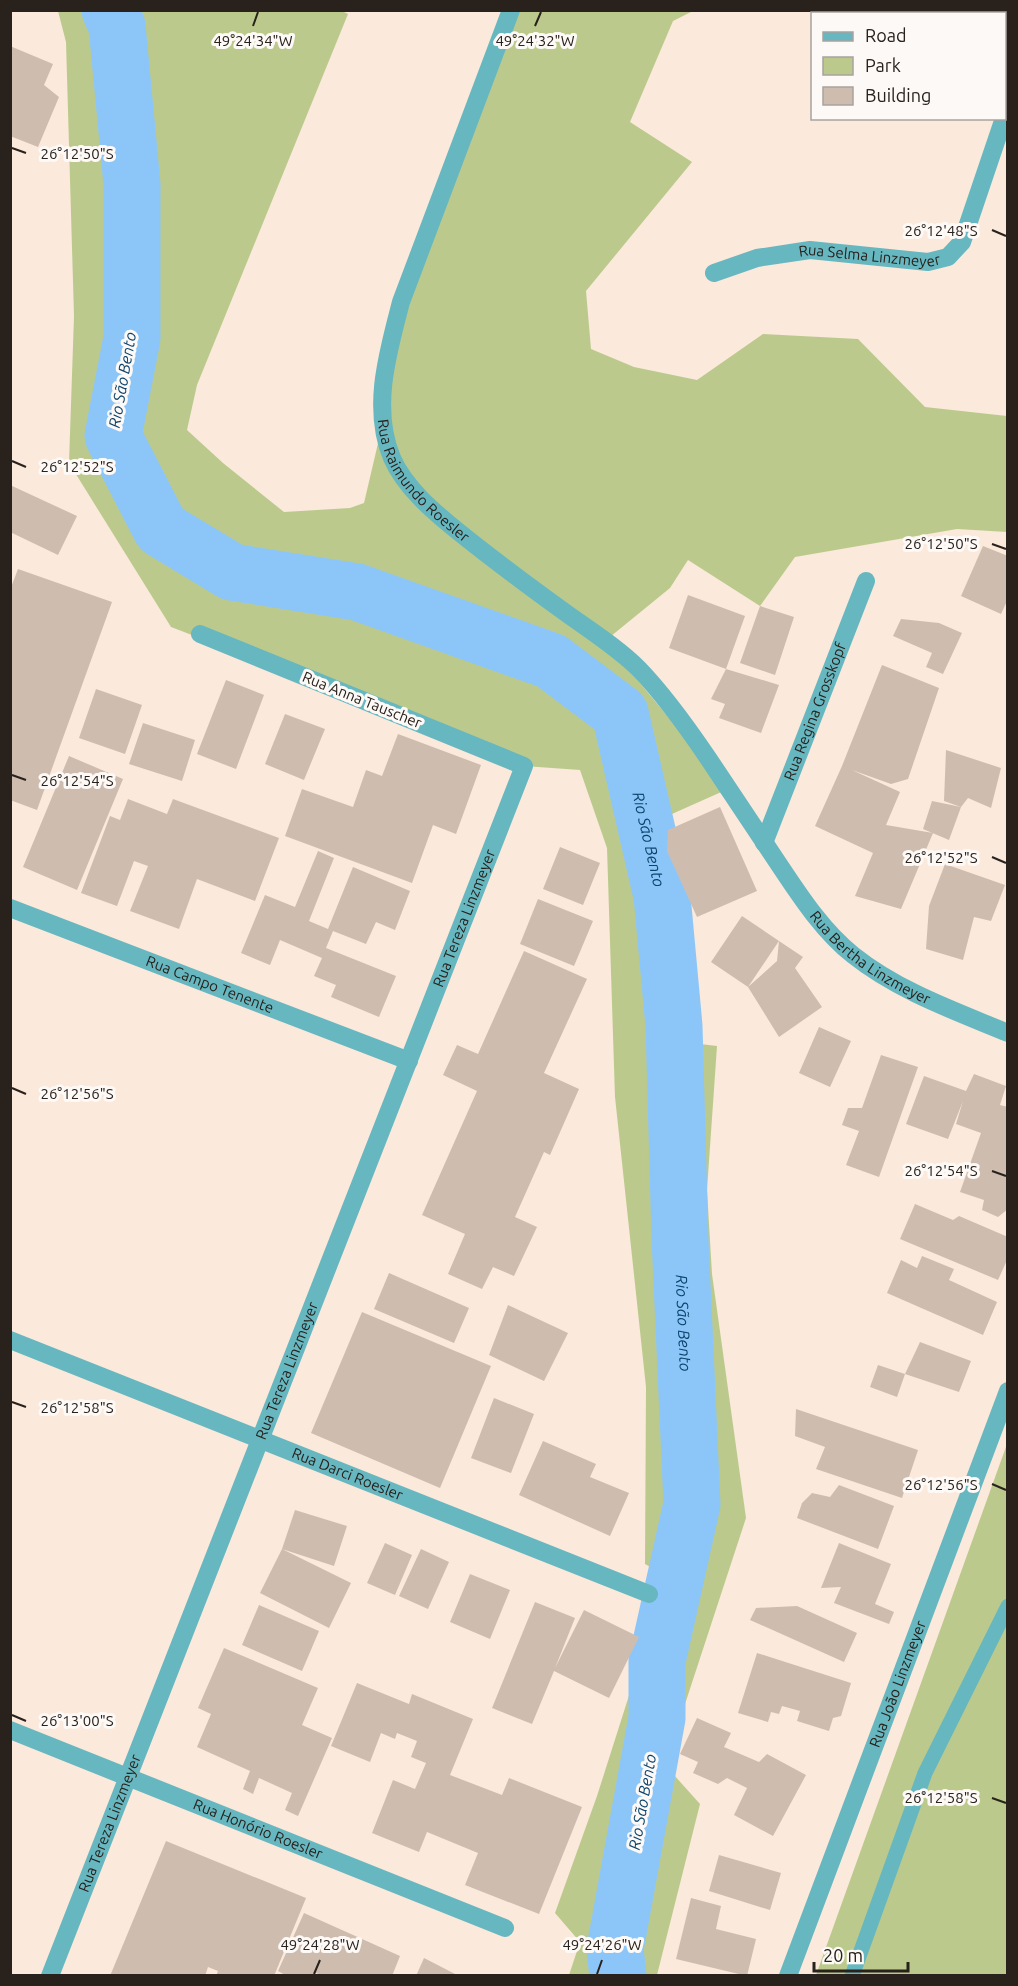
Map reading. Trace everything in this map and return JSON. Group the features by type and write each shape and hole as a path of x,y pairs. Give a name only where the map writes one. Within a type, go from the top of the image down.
{"street":[{"name":"Rua Raimundo Roesler","path":"511,10 401,302 389,348 382,389 383,422 392,458 411,488 443,519 638,668 689,731 764,843"},
{"name":"Rua Selma Linzmeyer","path":"714,273 757,258 810,250 928,262 948,257 962,242 1003,120"},
{"name":"Rua Regina Grosskopf","path":"764,843 866,581"},
{"name":"Rua Anna Tauscher","path":"200,634 524,766"},
{"name":"Rua Tereza Linzmeyer","path":"50,1976 524,766"},
{"name":"Rua Bertha Linzmeyer","path":"764,843 806,904 852,954 880,974 921,997 1008,1033"},
{"name":"Rua Campo Tenente","path":"10,908 409,1061"},
{"name":"Rua Darci Roesler","path":"10,1340 649,1594"},
{"name":"Rua João Linzmeyer","path":"788,1976 1008,1391"},
{"name":"Rua Honório Roesler","path":"10,1730 505,1928"}],"lane":[{"path":"852,1976 925,1773 1008,1606"}],"green space":[{"path":"340,10 348,14 197,385 187,430 223,463 284,512 350,508 364,503 383,422 389,348 511,11 693,11 673,21 630,122 692,162 586,291 591,349 634,367 697,380 763,334 858,339 925,407 1007,416 1007,532 957,529 795,557 760,606 688,560 670,588 605,641 728,789 645,826 662,896 675,1041 717,1046 707,1190 712,1274 746,1518 665,1765 700,1804 657,1975 569,1975 580,1942 555,1913 597,1796 640,1661 657,1661 674,1580 645,1564 646,1387 615,1097 607,848 580,770 524,766 380,707 171,627 69,463 74,316 66,42 58,11"},
{"path":"1007,1444 1007,1975 816,1975"}],"building":[{"path":"10,46 53,64 44,85 59,97 38,147 10,136"},
{"path":"10,485 77,516 58,555 10,532"},
{"path":"983,546 1008,556 1008,599 1001,614 961,596"},
{"path":"18,569 112,602 37,810 10,800 10,590"},
{"path":"688,595 745,616 726,669 669,648"},
{"path":"760,606 794,617 775,675 740,663"},
{"path":"901,619 939,623 962,633 943,674 926,667 932,653 893,636"},
{"path":"882,665 939,688 908,779 891,784 852,770 900,792 886,825 933,833 901,909 855,896 873,853 815,826 842,766"},
{"path":"726,669 779,685 761,733 719,718 725,704 711,699"},
{"path":"226,680 264,695 236,769 197,754"},
{"path":"96,689 142,705 125,754 79,738"},
{"path":"285,714 325,729 304,780 265,764"},
{"path":"143,723 195,740 182,781 129,764"},
{"path":"398,734 481,765 456,834 433,825 412,883 285,836 302,789 353,807 366,770 382,776"},
{"path":"946,750 1001,768 991,808 968,798 961,807 944,801"},
{"path":"69,756 123,779 77,890 23,867"},
{"path":"128,799 167,814 173,799 279,838 255,901 197,879 179,929 130,911 148,866 134,861 117,906 81,893 110,816 120,820"},
{"path":"932,801 961,807 949,840 923,829"},
{"path":"720,807 757,891 697,917 667,851 668,830"},
{"path":"560,847 600,863 583,905 543,889"},
{"path":"318,851 334,858 309,921 328,929 353,867 410,891 395,930 376,922 366,944 333,931 326,948 396,976 379,1017 331,997 336,985 314,976 322,958 280,940 270,965 241,953 265,895 295,907"},
{"path":"945,864 1005,885 991,921 974,917 963,960 926,949 929,906"},
{"path":"538,899 593,921 574,966 520,944"},
{"path":"742,916 779,941 748,987 711,962"},
{"path":"779,941 803,957 795,968 822,1007 779,1037 748,987 777,961"},
{"path":"524,951 587,979 544,1073 579,1089 550,1155 544,1152 515,1217 537,1227 514,1276 493,1267 482,1289 448,1274 465,1234 422,1215 477,1091 443,1075 457,1045 478,1054"},
{"path":"819,1027 851,1041 830,1087 799,1073"},
{"path":"881,1055 918,1067 879,1177 846,1165 859,1131 842,1125 848,1108 862,1108"},
{"path":"974,1074 1006,1086 1000,1105 1008,1107 1008,1209 998,1217 982,1210 984,1200 960,1192 981,1133 956,1124 963,1101 948,1139 906,1124 924,1076 966,1091"},
{"path":"915,1204 953,1220 959,1216 1008,1237 1008,1258 998,1280 900,1239"},
{"path":"922,1256 954,1269 949,1280 997,1302 983,1335 887,1293 901,1260 917,1268"},
{"path":"389,1273 469,1308 454,1343 374,1309"},
{"path":"508,1305 568,1333 544,1381 489,1355"},
{"path":"362,1312 491,1366 440,1488 311,1433"},
{"path":"920,1342 971,1361 959,1392 905,1374"},
{"path":"878,1365 905,1374 897,1397 870,1387"},
{"path":"494,1398 534,1414 511,1473 471,1458"},
{"path":"796,1409 918,1450 902,1498 816,1469 825,1447 795,1436"},
{"path":"543,1441 596,1464 590,1477 629,1493 610,1536 519,1495"},
{"path":"839,1485 894,1506 878,1549 797,1518 802,1503 812,1493 830,1497"},
{"path":"295,1510 347,1526 334,1566 282,1549"},
{"path":"385,1543 412,1555 395,1595 367,1583"},
{"path":"839,1543 891,1564 875,1604 894,1612 889,1624 834,1603 841,1587 821,1588"},
{"path":"282,1549 351,1583 329,1628 260,1593"},
{"path":"421,1549 449,1562 428,1609 399,1596"},
{"path":"470,1574 510,1590 490,1639 450,1622"},
{"path":"535,1602 575,1618 555,1668 584,1610 639,1637 609,1698 554,1671 532,1724 492,1708"},
{"path":"259,1605 319,1631 302,1671 242,1645"},
{"path":"797,1606 857,1633 844,1662 750,1620 756,1608"},
{"path":"224,1648 318,1688 302,1725 332,1738 298,1816 285,1810 292,1793 259,1778 253,1794 243,1789 250,1771 197,1747 211,1714 198,1708"},
{"path":"757,1653 851,1683 841,1716 833,1718 829,1731 797,1721 800,1711 782,1706 779,1714 771,1712 768,1722 738,1713"},
{"path":"357,1683 409,1704 412,1694 473,1719 450,1775 502,1795 509,1778 582,1807 539,1914 465,1885 478,1853 427,1832 419,1852 372,1833 393,1780 415,1789 426,1763 411,1757 417,1741 397,1733 395,1739 381,1733 370,1762 331,1746"},
{"path":"697,1718 731,1733 724,1747 759,1762 767,1754 806,1775 773,1836 734,1815 747,1788 727,1778 718,1784 693,1773 698,1762 680,1754"},
{"path":"166,1841 306,1898 274,1976 216,1976 218,1971 208,1967 205,1976 110,1976"},
{"path":"719,1855 781,1873 770,1910 709,1891"},
{"path":"691,1898 721,1906 716,1929 756,1939 747,1976 676,1959"},
{"path":"304,1913 400,1956 392,1976 323,1976 316,1973 315,1976 287,1976 278,1971"},
{"path":"424,1958 459,1976 416,1976"}],"waterway":[{"name":"Rio São Bento","path":"110,10 117,26 132,184 132,338 113,436 161,529 232,572 357,592 551,661 620,713 662,896 674,1026 680,1239 692,1504 657,1661 657,1718 615,1949 618,1976"}]}
